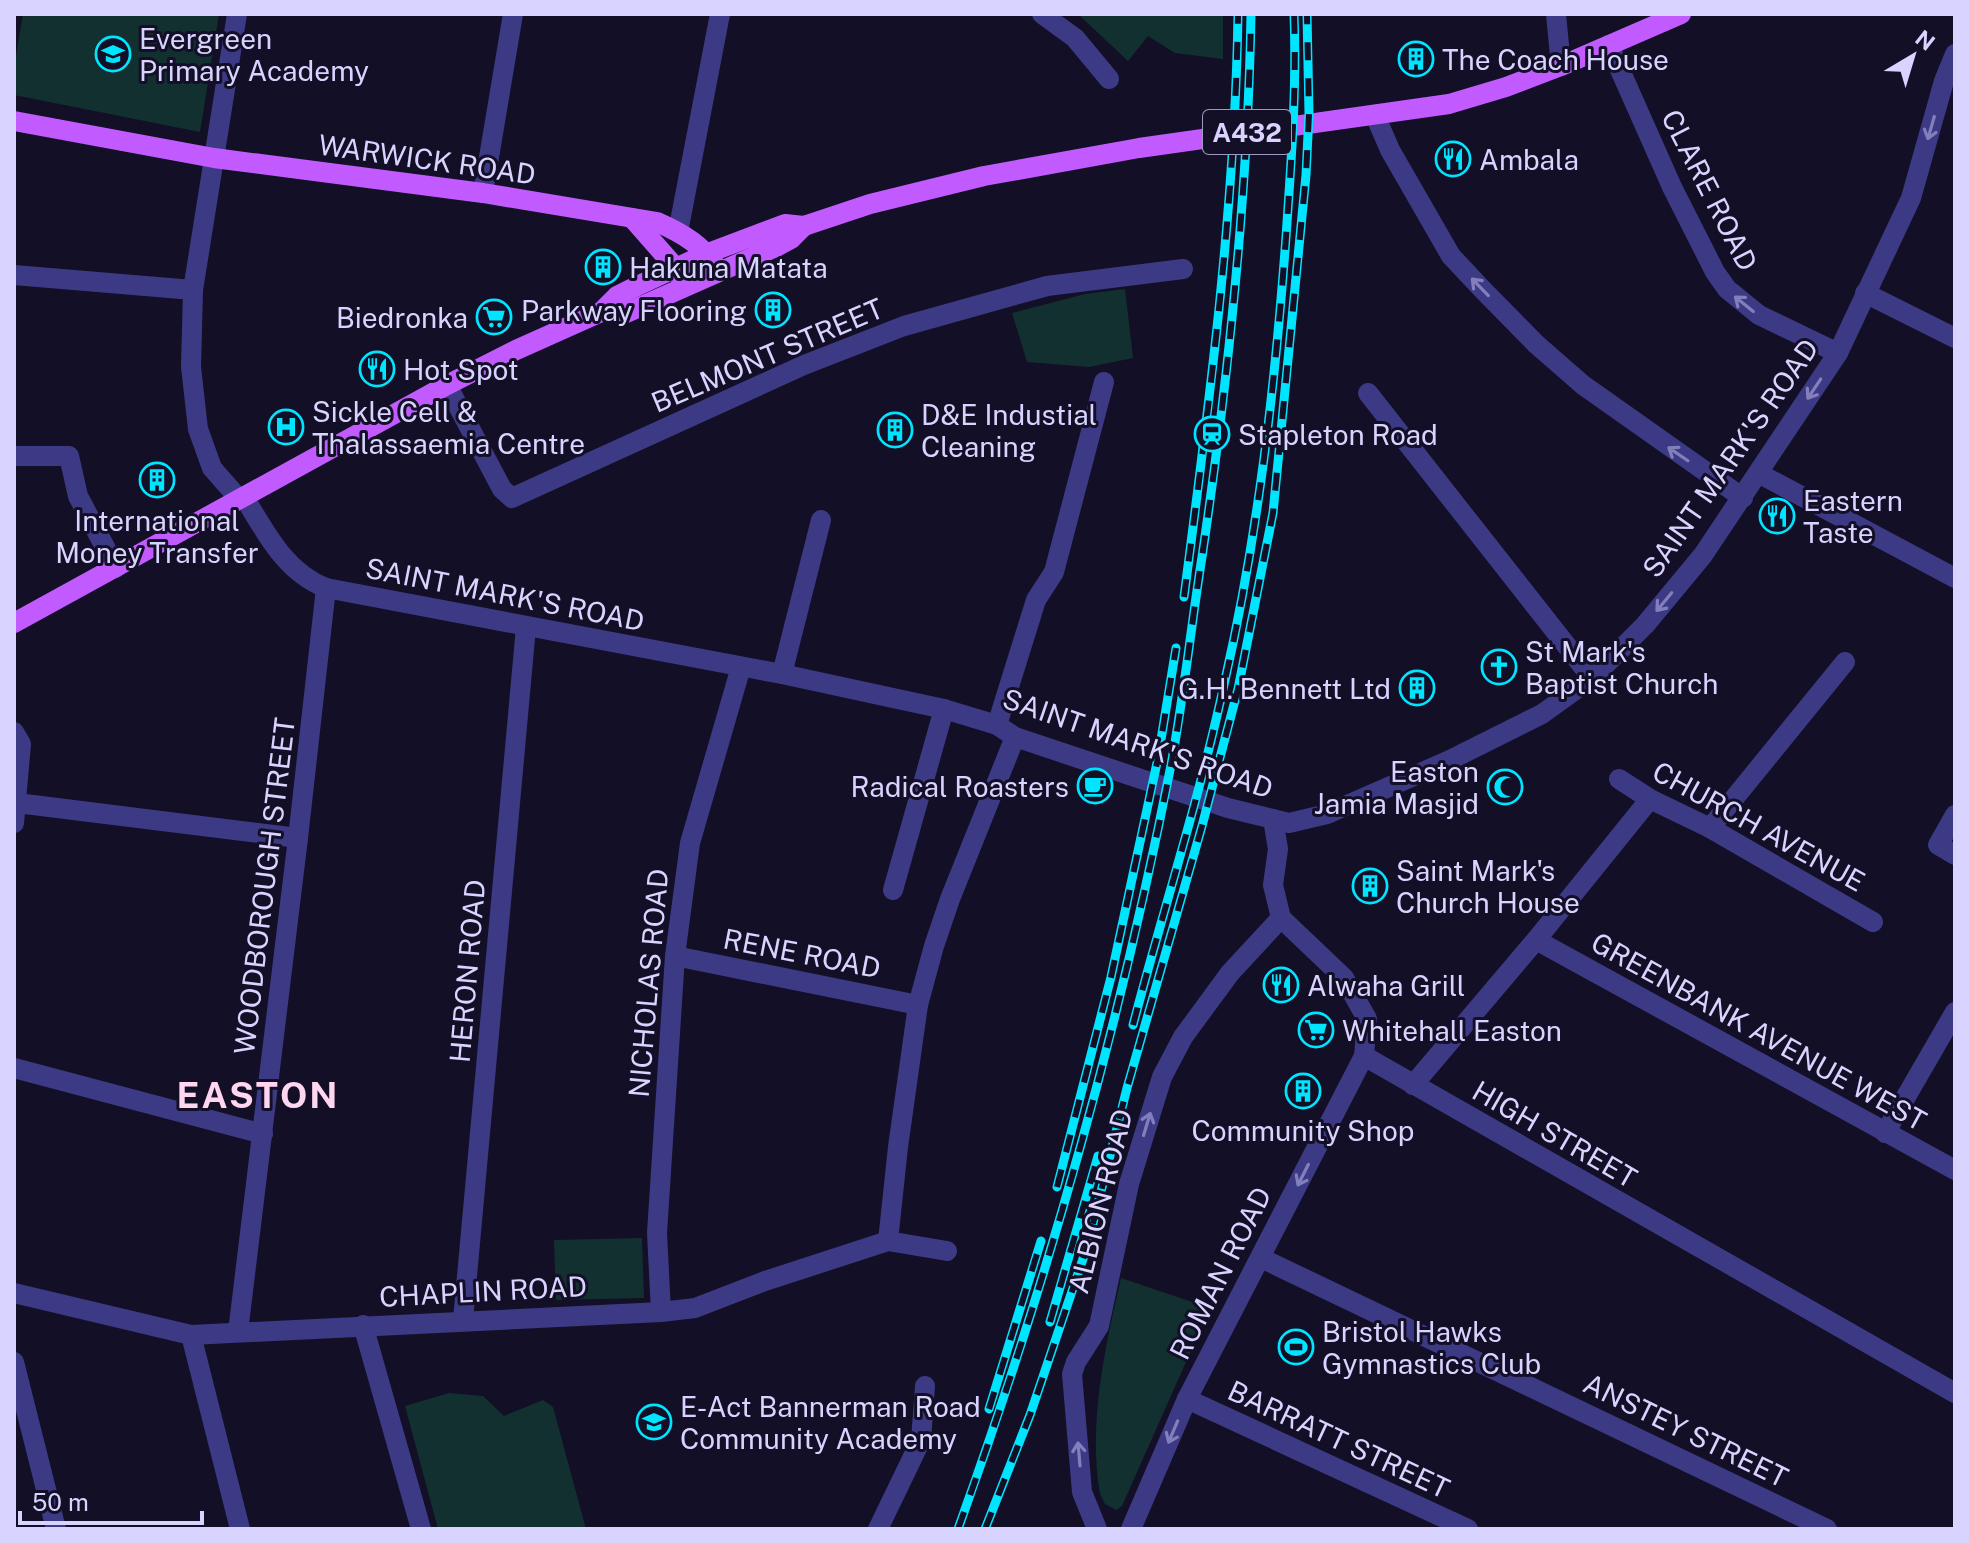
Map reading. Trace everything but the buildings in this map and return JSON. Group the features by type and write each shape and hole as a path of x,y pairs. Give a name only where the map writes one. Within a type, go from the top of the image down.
{"main road":[{"name":"A432","path":"14,623 447,385 601,312 617,296 676,268 778,246 804,226 870,204 984,176 1179,141 1449,104 1561,66 1681,14"},
{"name":"WARWICK ROAD","path":"14,121 214,158 483,193 657,222 678,232 714,262"},
{"path":"632,218 676,268 685,287"},
{"name":"A432","path":"601,312 626,313 685,287 714,262"}],"street":[{"path":"14,275 193,290 237,14"},
{"path":"483,193 513,14"},
{"path":"678,232 720,14"},
{"path":"1042,14 1075,38 1109,79"},
{"path":"1556,14 1561,66"},
{"name":"CLARE ROAD","path":"1609,45 1672,187 1715,272 1727,289 1759,315 1838,353"},
{"name":"SAINT MARK'S ROAD","path":"193,290 191,367 198,429 212,468 242,498 279,554 312,583 526,627 782,674 944,709 997,725 1015,737 1228,808 1289,823 1327,814 1450,760 1542,714 1592,678 1664,602 1703,555 1743,498 1838,353 1911,198 1949,82 1955,54"},
{"path":"1375,115 1390,150 1444,245 1482,289 1536,344 1583,385 1743,498"},
{"name":"BELMONT STREET","path":"447,385 502,489 512,498 804,365 904,326 1047,286 1183,269"},
{"path":"1865,293 1955,338"},
{"path":"997,725 1036,600 1054,572 1104,382"},
{"path":"1368,393 1592,678"},
{"path":"14,456 69,456 78,496 116,568"},
{"path":"1758,473 1955,578"},
{"path":"782,674 821,520"},
{"name":"WOODBOROUGH STREET","path":"238,1332 326,588"},
{"name":"HERON ROAD","path":"463,1320 526,627"},
{"path":"1710,828 1845,662"},
{"name":"NICHOLAS ROAD","path":"661,1312 657,1233 675,956 690,843 741,667"},
{"path":"893,890 944,709"},
{"path":"14,732 21,744 15,813 298,838"},
{"path":"888,1241 918,1005 950,899 1015,737"},
{"name":"CHURCH AVENUE","path":"1619,779 1873,922"},
{"path":"1413,1085 1650,799"},
{"path":"1955,815 1938,845 1955,855"},
{"path":"1273,819 1278,849 1273,885 1281,918 1344,978 1367,1019 1364,1056"},
{"name":"ALBION ROAD","path":"1097,1529 1082,1492 1072,1374 1099,1326 1129,1184 1162,1077 1183,1037 1230,973 1281,918"},
{"name":"GREENBANK AVENUE WEST","path":"1536,940 1955,1170"},
{"name":"RENE ROAD","path":"675,956 918,1005"},
{"path":"1885,1133 1955,1012"},
{"name":"HIGH STREET","path":"1364,1056 1955,1393"},
{"name":"ROMAN ROAD","path":"1088,1510 1106,1527 1125,1527 1187,1399 1364,1056"},
{"path":"14,1068 263,1134"},
{"name":"CHAPLIN ROAD","path":"14,1293 191,1335 661,1312 695,1308 765,1281 888,1241 947,1251"},
{"name":"ANSTEY STREET","path":"1261,1258 1827,1529"},
{"path":"363,1325 421,1529"},
{"path":"191,1335 240,1529"},
{"path":"14,1362 56,1529"},
{"path":"878,1529 921,1440 925,1386"},
{"name":"BARRATT STREET","path":"1187,1399 1468,1529"}],"green space":[{"name":"Evergreen Primary Academy","path":"23,14 219,14 200,132 14,95 14,67"},
{"path":"1078,14 1223,14 1223,59 1175,53 1148,36 1128,61"},
{"path":"1125,289 1133,358 1089,367 1027,362 1012,313 1085,294"},
{"path":"642,1238 644,1298 556,1300 554,1240"},
{"path":"1121,1278 1210,1308 1122,1506 1116,1510 1105,1504 1100,1494 1096,1440 1104,1358"},
{"path":"449,1393 483,1396 504,1416 543,1400 553,1407 586,1529 438,1529 405,1406"}],"railway":[{"path":"1184,597 1226,233 1238,14"},
{"path":"958,1529 1022,1341 1079,1151 1129,959 1171,765 1228,355 1246,149 1251,14"},
{"path":"1133,1025 1215,724 1237,625 1256,515 1271,404 1286,237 1292,154 1294,14"},
{"path":"985,1529 1030,1415 1087,1247 1127,1088 1238,689 1273,513 1306,175 1309,114 1307,14"},
{"path":"1057,1187 1111,977 1158,758 1176,648"},
{"path":"1050,1322 1098,1156"},
{"path":"989,1409 1041,1241"}],"place":[{"name":"Evergreen Primary Academy","path":"113,54"},
{"name":"The Coach House","path":"1416,59"},
{"name":"Ambala","path":"1453,159"},
{"name":"Hakuna Matata","path":"603,267"},
{"name":"Parkway Flooring","path":"773,310"},
{"name":"Biedronka","path":"494,317"},
{"name":"Hot Spot","path":"377,369"},
{"name":"Sickle Cell & Thalassaemia Centre","path":"286,427"},
{"name":"D&E Industial Cleaning","path":"895,430"},
{"name":"Stapleton Road","path":"1212,434"},
{"name":"International Money Transfer","path":"157,480"},
{"name":"Eastern Taste","path":"1777,516"},
{"name":"St Mark's Baptist Church","path":"1499,667"},
{"name":"G.H. Bennett Ltd","path":"1417,688"},
{"name":"Radical Roasters","path":"1095,786"},
{"name":"Easton Jamia Masjid","path":"1505,787"},
{"name":"Saint Mark's Church House","path":"1370,886"},
{"name":"Alwaha Grill","path":"1281,985"},
{"name":"Whitehall Easton","path":"1316,1030"},
{"name":"Community Shop","path":"1303,1091"},
{"name":"Bristol Hawks Gymnastics Club","path":"1296,1347"},
{"name":"E-Act Bannerman Road Community Academy","path":"654,1422"}],"district":[{"name":"EASTON","path":"258,1095"}]}
